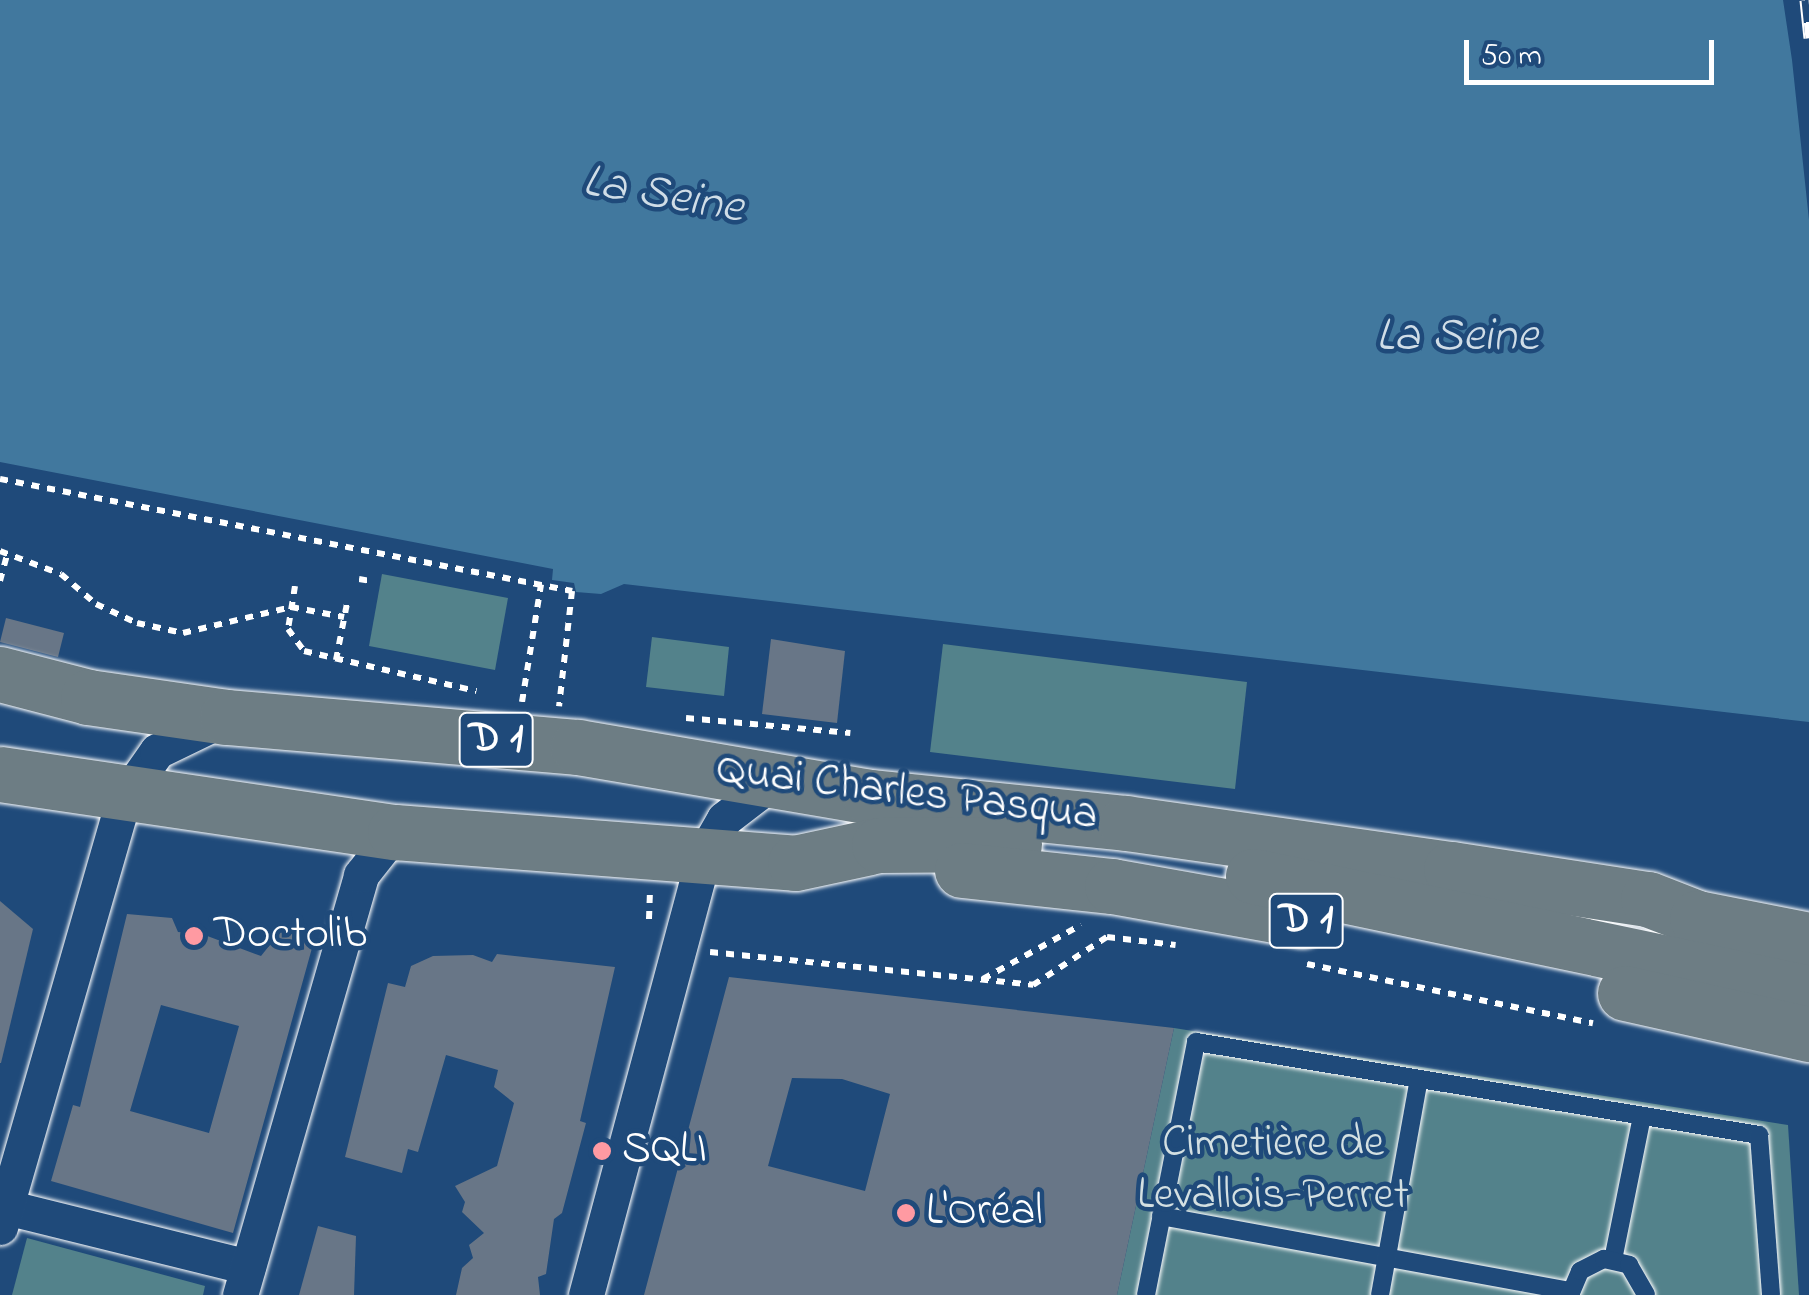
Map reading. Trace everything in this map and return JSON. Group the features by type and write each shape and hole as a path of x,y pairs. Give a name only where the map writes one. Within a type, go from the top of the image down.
{"main road":[{"name":"Quai Charles Pasqua","path":"0,674 88,697 227,717 562,713 775,780 1648,898 1697,918 1809,940"},
{"name":"Quai Charles Pasqua","path":"0,774 124,798 394,832 705,852 794,863 879,845 943,841 1071,847 1299,885 1809,994"},
{"name":"D 1","path":"794,863 1007,874 1234,906 1809,1034"},
{"name":"D 1","path":"1648,898 1809,914"}],"street":[{"path":"227,717 157,751 124,798 3,1217 244,1281 361,875 394,832"},
{"path":"586,1295 705,852 724,819 775,780"}],"lane":[{"path":"1146,1295 1196,1042 1759,1135 1771,1295"},
{"path":"1380,1295 1419,1079"},
{"path":"1613,1260 1642,1116"},
{"path":"1161,1216 1570,1293 1590,1264 1613,1260 1638,1273 1646,1295"}],"path":[{"path":"0,479 572,591 562,713 505,698"},
{"path":"0,581 4,552 61,574 110,611 182,632 291,606 344,616"},
{"path":"359,579 370,581"},
{"path":"522,702 540,585"},
{"path":"295,586 292,641 336,660 488,694"},
{"path":"336,660 348,598"},
{"path":"672,716 850,733"},
{"path":"972,981 1004,973 1093,918"},
{"path":"679,949 1033,985 1107,937 1186,946"},
{"path":"1300,963 1602,1025"}],"green space":[{"path":"382,574 508,598 495,670 369,646"},
{"path":"652,637 729,647 724,696 646,687"},
{"path":"943,644 1247,682 1235,789 930,752"},
{"name":"Cimetière de Levallois-Perret","path":"1174,1028 1788,1125 1799,1295 1117,1295"},
{"path":"27,1238 205,1286 203,1295 12,1295"}],"water":[{"name":"La Seine","path":"0,0 1809,0 1809,722 624,584 601,594 576,592 574,583 552,580 553,569 0,462"}],"pier":[{"path":"1783,0 1809,0 1809,220 1792,60"}],"building":[{"path":"6,618 64,633 58,657 0,642"},
{"path":"771,639 845,651 837,723 762,714"},
{"path":"0,901 33,929 1,1063 0,1063"},
{"path":"127,914 172,918 178,932 202,934 261,956 281,931 299,933 312,948 233,1233 51,1181 73,1105 80,1107","holes":["161,1005 239,1026 209,1133 130,1111"]},
{"path":"497,954 615,967 580,1121 586,1123 562,1213 554,1219 546,1274 538,1277 540,1295 456,1295 462,1268 473,1258 469,1245 484,1233 462,1212 465,1202 455,1186 497,1166 514,1103 494,1087 498,1070 446,1055 418,1152 408,1149 402,1173 345,1157 388,983 405,987 411,966 433,956 473,955 492,962"},
{"path":"729,977 1174,1028 1117,1295 644,1295","holes":["792,1078 842,1079 890,1094 865,1191 768,1166"]},
{"path":"318,1226 356,1236 354,1295 299,1295"}],"railway":[{"path":"1805,0 1809,38"}],"place":[{"name":"Doctolib","path":"194,936"},
{"name":"SQLI","path":"602,1151"},
{"name":"L'Oréal","path":"906,1213"}]}
